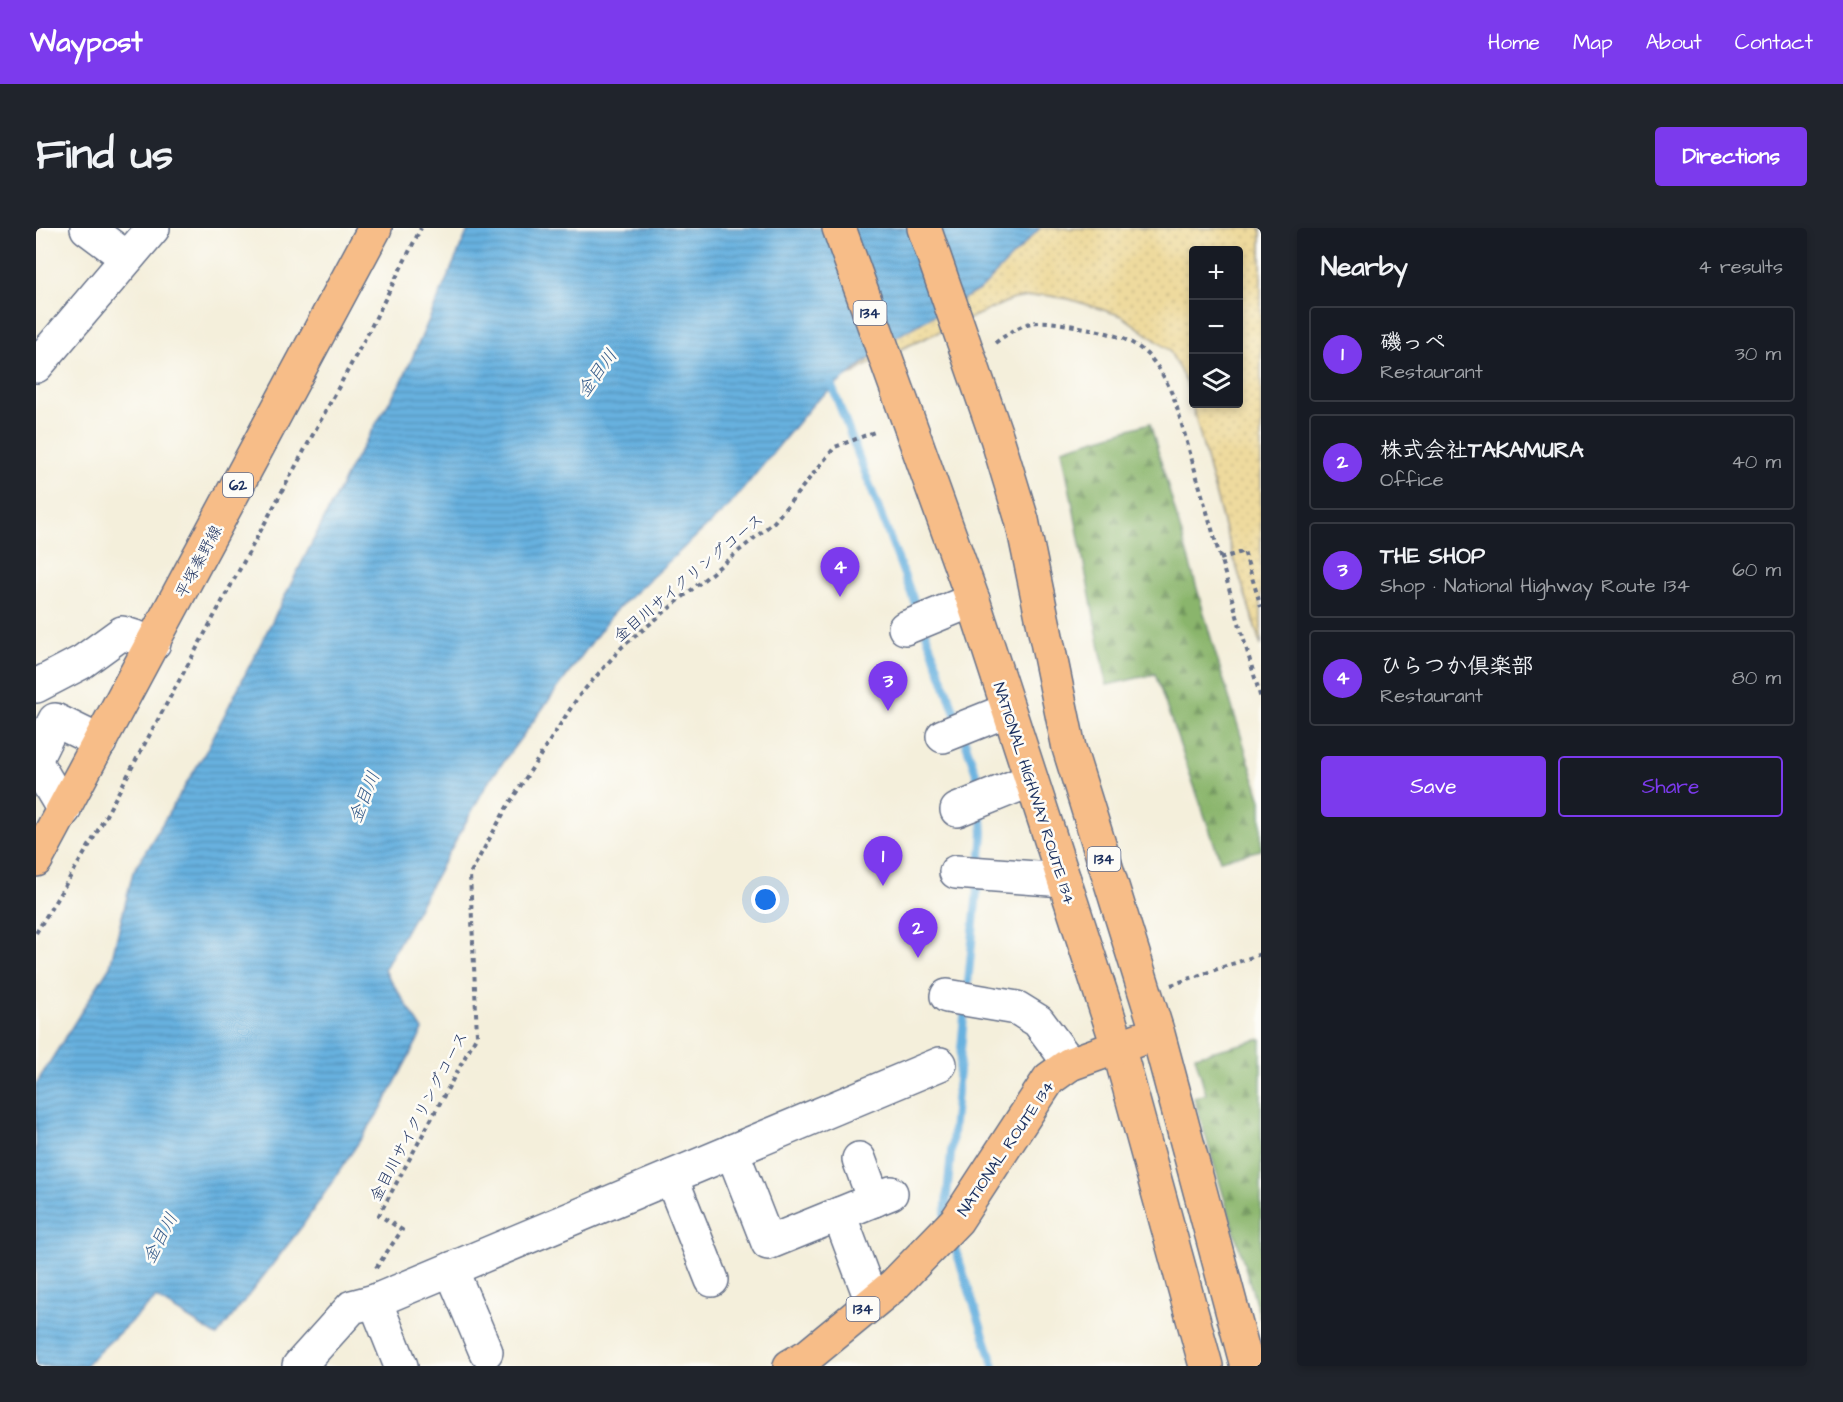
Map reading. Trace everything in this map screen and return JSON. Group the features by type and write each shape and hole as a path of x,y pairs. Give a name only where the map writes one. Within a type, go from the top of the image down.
{"main road":[{"name":"平塚秦野線","path":"36,860 50,811 100,742 375,228"},
{"name":"NATIONAL HIGHWAY ROUTE 134","path":"838,228 973,600 1118,1046 1206,1366"},
{"name":"134","path":"924,228 978,349 1022,520 1069,748 1158,1034 1247,1366"},
{"name":"NATIONAL ROUTE 134","path":"790,1366 809,1355 894,1285 957,1220 1049,1079 1070,1064 1158,1034"}],"street":[{"path":"87,228 127,258"},
{"path":"36,366 153,228"},
{"path":"918,623 973,600"},
{"path":"42,675 82,662 122,633 154,643"},
{"path":"956,731 1008,710"},
{"path":"50,811 36,760 55,720 100,742"},
{"path":"971,805 1031,780"},
{"path":"959,872 1064,880"},
{"path":"947,996 1017,1008 1038,1021 1070,1064"},
{"path":"299,1366 363,1304 940,1064"},
{"path":"732,1151 768,1243 882,1197 859,1159"},
{"path":"671,1177 712,1280"},
{"path":"839,1214 872,1302"},
{"path":"451,1269 486,1352"},
{"path":"363,1304 401,1366"}],"path":[{"path":"36,933 92,841 367,335 421,228"},
{"path":"978,349 1023,324 1040,320 1109,332 1133,341 1161,370 1175,401 1261,699"},
{"name":"金目川サイクリングコース","path":"363,1304 402,1230 379,1215 477,1035 470,874 507,807 561,721 608,660 648,623 750,544 774,522 835,447 877,431"},
{"path":"1220,559 1244,551 1261,607"},
{"path":"1164,988 1261,954"}],"green space":[{"path":"1150,423 1215,652 1261,800 1261,850 1220,860 1155,674 1107,685 1062,449"},
{"path":"1261,1039 1261,1320 1194,1098 1206,1094 1195,1056"}],"sand":[{"path":"1040,228 1261,228 1261,646 1224,526 1193,408 1243,408 1243,246 1189,246 1189,393 1186,382 1169,350 1122,316 1069,299 1044,295 1013,299 874,361 851,375 894,338 981,289"}],"water":[{"name":"金目川","path":"469,228 1040,228 981,289 894,338 814,403 730,505 614,612 487,784 384,970 423,1030 381,1109 303,1225 217,1336 156,1298 84,1366 36,1366 36,1084 110,966 133,872 205,753 351,466 403,379"}],"waterway":[{"path":"830,381 919,614"},
{"path":"924,628 958,721"},
{"path":"963,735 978,779 980,793"},
{"path":"980,867 983,833 981,807"},
{"path":"967,993 978,882"},
{"path":"945,1216 965,1007"},
{"path":"952,1239 994,1366"}],"place":[{"name":"ひらつか倶楽部","path":"840,597"},
{"name":"THE SHOP","path":"888,711"},
{"name":"磯っペ","path":"883,886"},
{"name":"株式会社TAKAMURA","path":"918,958"}]}
